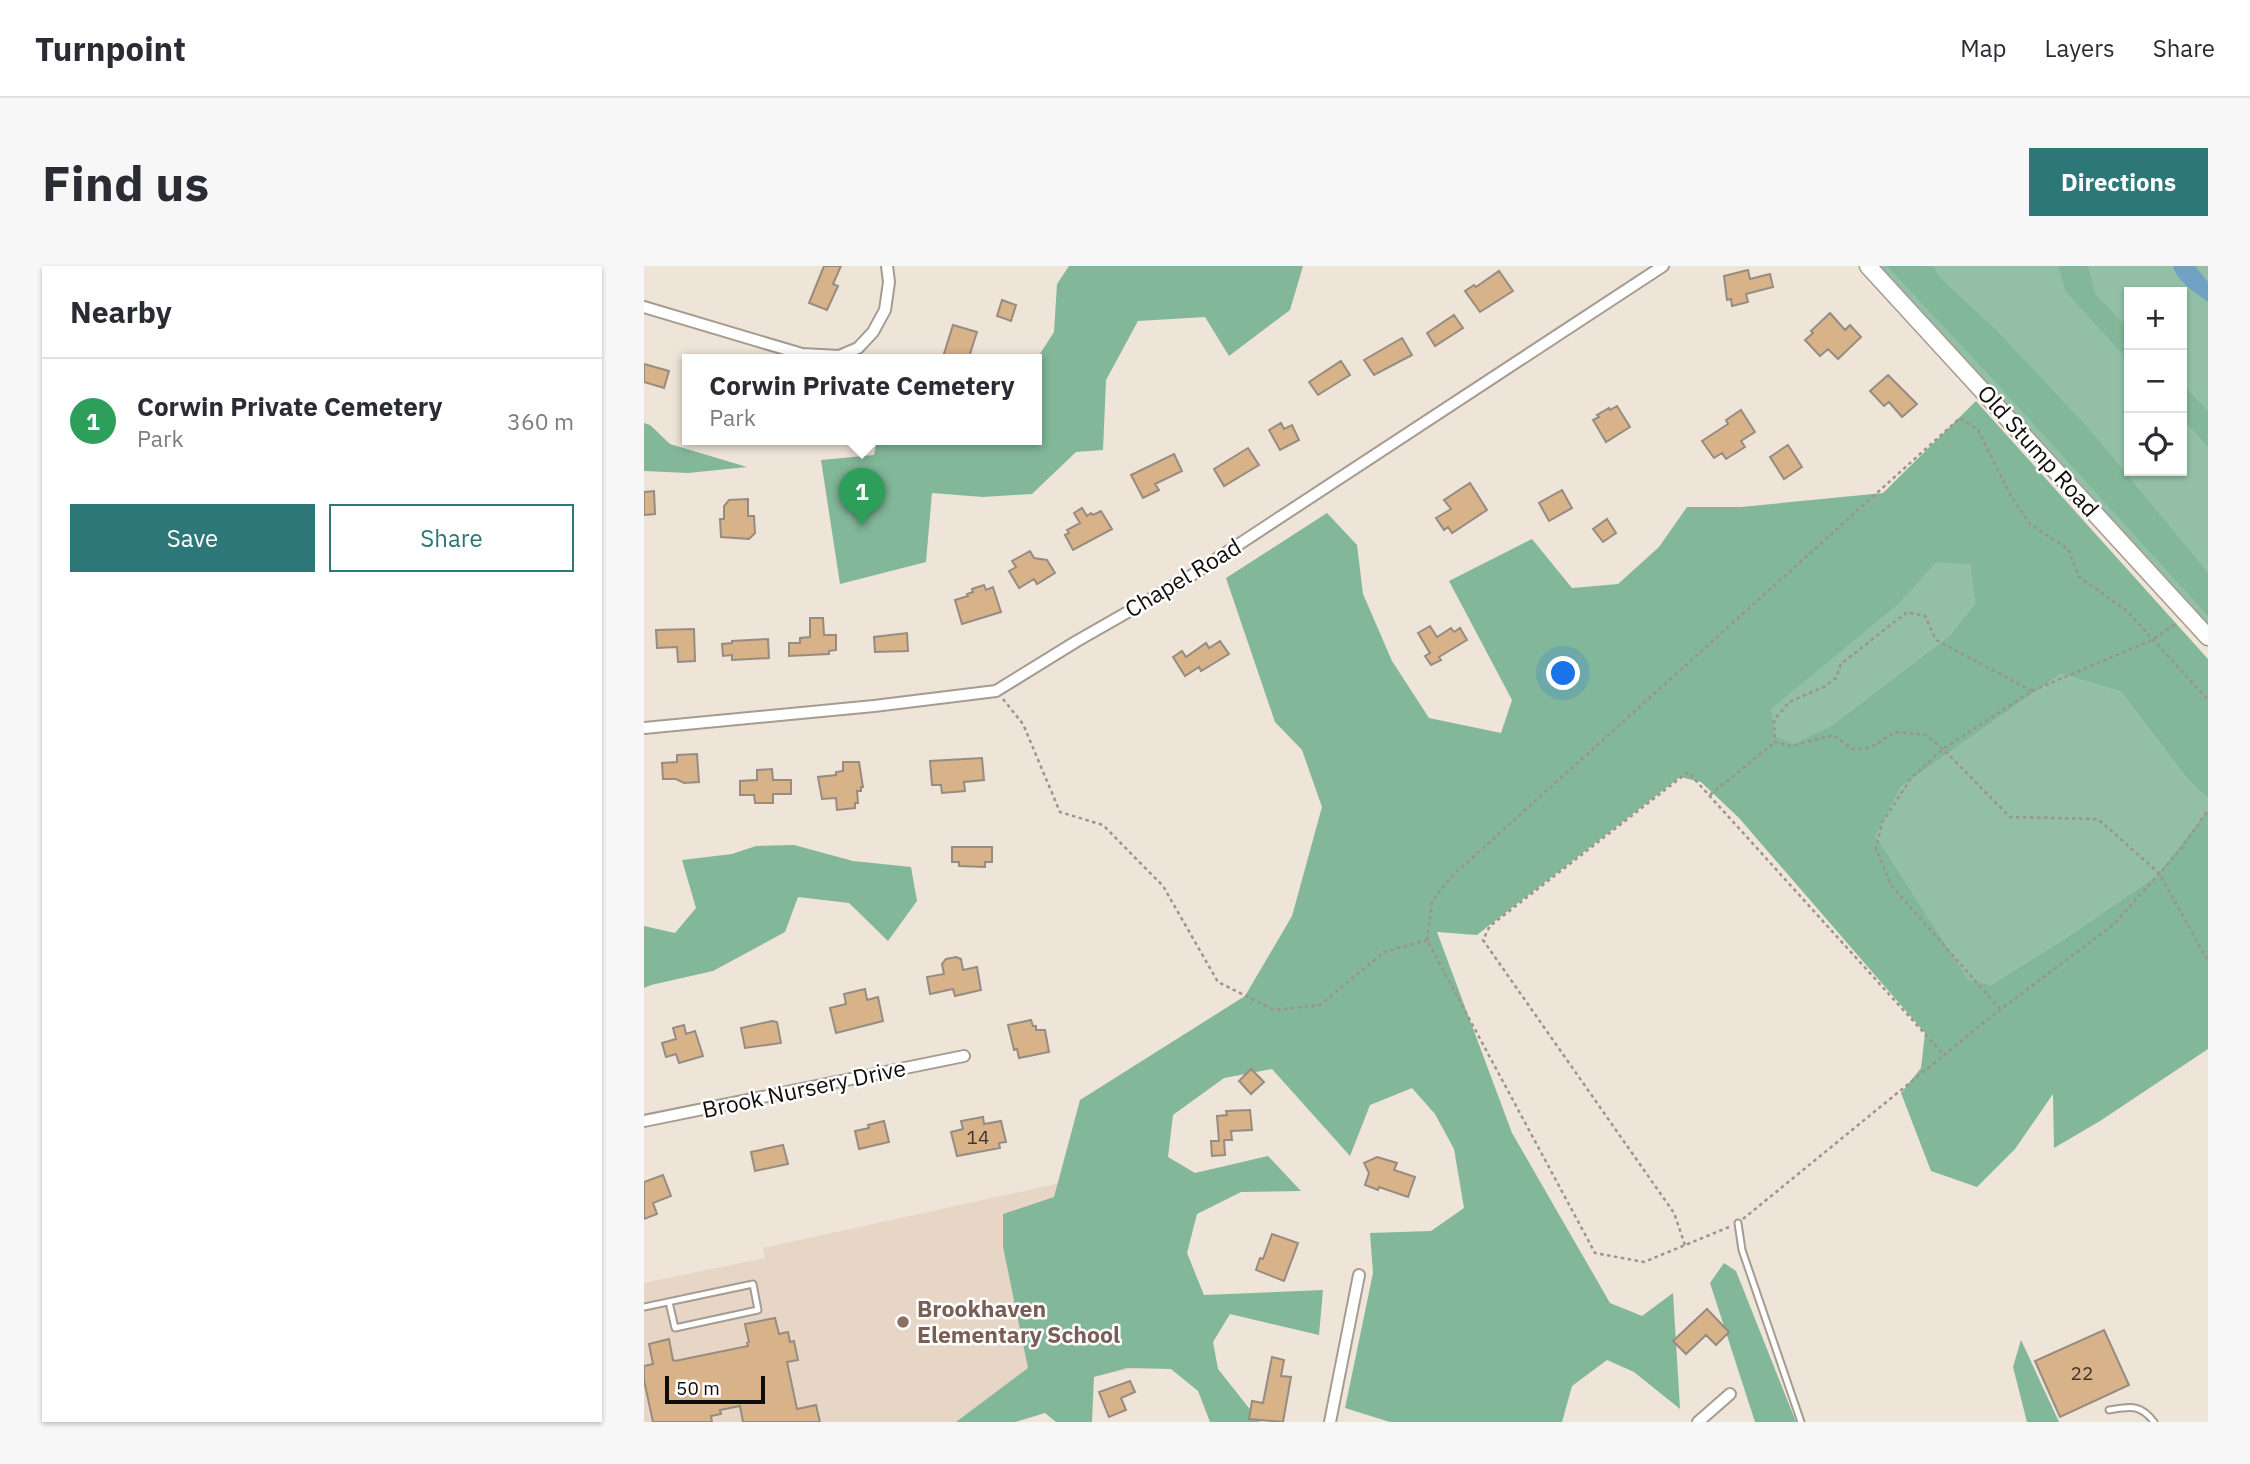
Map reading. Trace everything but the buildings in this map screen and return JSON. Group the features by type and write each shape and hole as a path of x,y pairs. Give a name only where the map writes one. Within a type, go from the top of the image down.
{"street":[{"path":"844,354 858,348 873,332 885,310 889,282 887,266"},
{"name":"Chapel Road","path":"644,728 874,706 996,691 1189,577 1663,266"},
{"name":"Old Stump Road","path":"1868,266 2208,637"},
{"path":"644,307 802,354"},
{"name":"Brook Nursery Drive","path":"644,1121 964,1056"},
{"path":"1330,1422 1359,1275"},
{"path":"1698,1422 1730,1394"}],"lane":[{"path":"1738,1223 1742,1250 1801,1422"},
{"path":"644,1307 753,1284 758,1310 675,1328 669,1302"},
{"path":"2109,1410 2132,1407 2147,1412 2154,1422"}],"path":[{"path":"2208,700 2127,611 2079,577 2068,549 2030,524 2012,498 1978,430 1961,418 1452,876 1432,901 1427,940 1595,1252 1644,1262 1738,1223 2000,1009 2114,924 2180,849 2208,810"},
{"path":"1775,742 1774,720 1789,702 1824,687 1836,678 1841,664 1907,612 1925,616 1936,640 2032,691"},
{"path":"2000,1009 1891,885 1875,849 1882,823 1911,779 1943,748 2032,691 2152,640 2188,615"},
{"path":"996,691 1023,724 1060,812 1102,825 1163,887 1218,982 1274,1010 1320,1005 1384,952 1427,940"},
{"path":"1775,742 1791,746 1835,735 1852,749 1870,748 1895,732 1926,735 1943,748 2010,817 2098,819 2159,873 2208,961"},
{"path":"1709,796 1775,742"},
{"path":"1685,1245 1674,1213 1483,940 1490,926 1688,772 1944,1055"}],"shaded area":[{"name":"Brookhaven Elementary School","path":"1120,1170 1173,1360 1094,1377 1018,1422 644,1422 644,1283 765,1258 763,1248"}],"green space":[{"path":"1069,266 1303,266 1290,310 1229,356 1205,317 1138,321 1106,380 1103,450 1076,452 1032,494 983,497 932,493 926,562 840,584 821,460 874,455 876,445 1042,445 1042,354 1040,354 1054,332 1057,284"},
{"path":"1879,266 2208,266 2208,635 1872,273"},
{"path":"1887,266 1934,266 1939,277 1996,330 2090,430 2124,471 2124,476 2128,476 2208,573 2208,616"},
{"path":"2058,266 2088,266 2095,294 2124,324 2124,356 2066,292"},
{"path":"2187,389 2208,411 2208,447 2187,424"},
{"path":"1976,401 2208,659 2208,799 2188,780 2121,692 2061,674 1901,787 1876,836 1968,980 1991,985 2156,876 2208,809 2208,1049 2100,1121 2054,1148 2053,1094 2015,1149 1977,1187 1931,1171 1901,1093 1921,1068 1925,1033 1739,818 1701,782 1680,777 1477,935 1437,932 1512,1133 1610,1303 1642,1316 1673,1293 1680,1409 1634,1372 1607,1360 1572,1386 1562,1422 1390,1422 1345,1408 1373,1273 1370,1233 1431,1231 1464,1208 1454,1149 1435,1114 1412,1088 1370,1105 1350,1156 1272,1069 1224,1078 1173,1115 1168,1157 1195,1173 1268,1156 1301,1191 1241,1192 1197,1214 1187,1253 1204,1295 1323,1290 1319,1335 1230,1314 1213,1342 1218,1369 1260,1422 1210,1422 1198,1391 1171,1369 1127,1368 1094,1377 1092,1422 1056,1422 1045,1413 1015,1422 956,1422 1028,1368 1003,1247 1003,1214 1054,1197 1080,1100 1245,996 1292,916 1322,807 1302,750 1275,722 1226,578 1327,513 1357,545 1363,594 1392,661 1429,718 1501,733 1512,700 1449,581 1532,539 1572,588 1618,584 1659,547 1687,507 1741,507 1883,493","holes":["1936,562 1970,564 1975,603 1950,635 1832,725 1794,744 1775,736 1771,709 1899,604"]},
{"path":"644,423 650,425 670,444 747,467 688,473 644,471"},
{"path":"1936,561 1970,563 1975,603 1950,635 1832,725 1794,745 1775,736 1770,709 1899,604"},
{"path":"2061,674 2121,692 2188,780 2208,799 2208,809 2156,876 1991,985 1968,981 1876,836 1901,787"},
{"path":"794,845 853,861 911,867 917,901 888,941 849,903 798,897 785,932 713,971 644,988 644,926 675,933 696,908 682,860 732,854 756,846"},
{"path":"1724,1263 1736,1271 1796,1422 1755,1422 1710,1283"},
{"path":"2021,1340 2059,1422 2027,1422 2013,1367"}],"water":[{"path":"2173,266 2195,266 2208,282 2208,302 2182,282"}],"place":[{"name":"Corwin Private Cemetery","path":"862,526"},
{"name":"Brookhaven Elementary School","path":"903,1322"}]}
